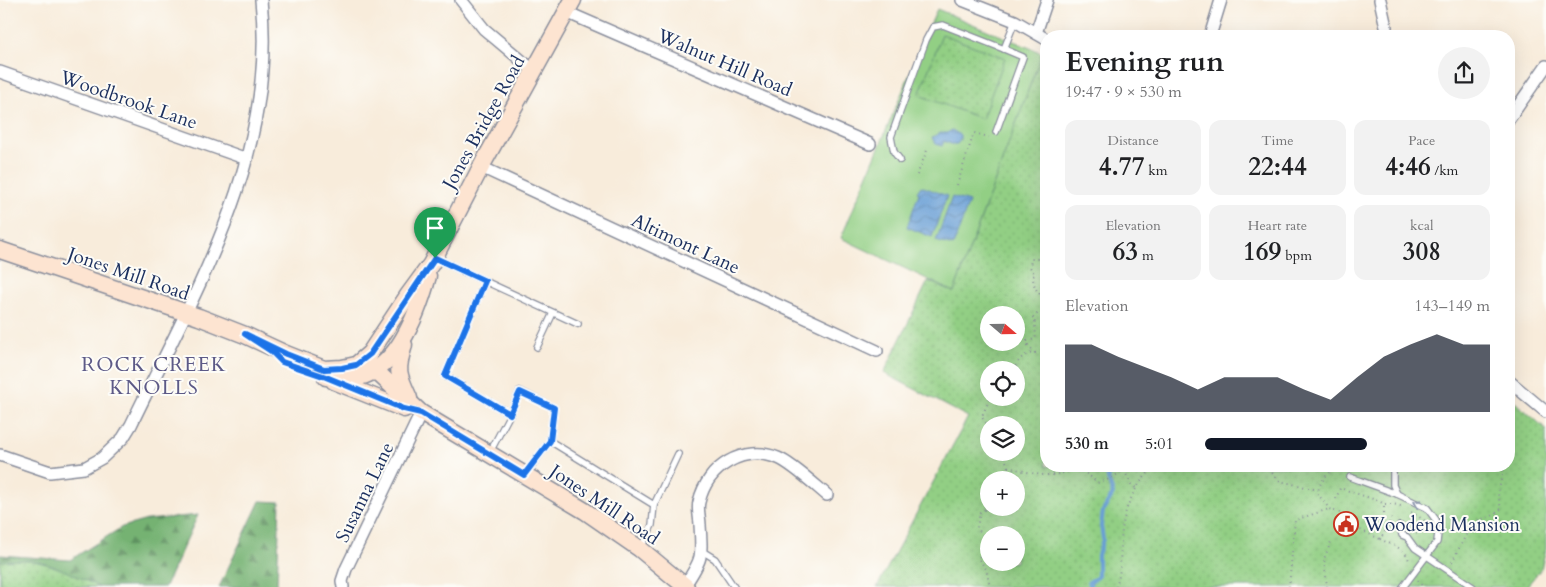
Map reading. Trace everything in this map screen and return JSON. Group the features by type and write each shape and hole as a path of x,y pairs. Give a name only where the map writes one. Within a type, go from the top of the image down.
{"main road":[{"name":"Jones Bridge Road","path":"369,369 389,358 412,322 433,261 446,233 569,6"},
{"name":"Jones Mill Road","path":"0,250 245,334 286,354 324,369 356,365 369,369 412,408 585,511 686,586"},
{"name":"Jones Bridge Road","path":"369,369 370,354 433,261"},
{"path":"412,322 398,365 399,375 412,408"},
{"name":"Jones Mill Road","path":"245,334 271,351 282,362 326,377 348,378 369,369"},
{"path":"326,377 412,408"}],"street":[{"path":"0,455 50,472 84,468 102,458 122,438 131,425 226,226 247,159 256,116 263,62 261,0"},
{"path":"461,0 484,29 534,71"},
{"path":"962,0 1015,21 1040,35"},
{"path":"1042,30 1047,0"},
{"path":"1212,30 1221,0"},
{"path":"1380,0 1386,27"},
{"name":"Walnut Hill Road","path":"569,6 870,144"},
{"path":"1515,112 1542,81 1546,66"},
{"name":"Woodbrook Lane","path":"0,72 247,159"},
{"name":"Altimont Lane","path":"481,167 877,351"},
{"path":"1515,386 1546,412"},
{"name":"Susanna Lane","path":"343,587 342,581 346,569 412,408"},
{"path":"686,586 699,563 702,551 698,503 710,476 729,460 741,456 766,455 780,458 827,495"}],"lane":[{"path":"1004,49 1015,21"},
{"path":"900,160 894,152 891,137 926,40 933,27 942,25 1023,56 996,132"},
{"path":"433,261 485,281 578,324"},
{"path":"485,281 445,376 510,414"},
{"path":"537,347 553,313"},
{"path":"489,454 520,392 554,408 550,441 524,475"},
{"path":"550,441 654,505"},
{"path":"640,550 652,524 654,505 678,454"},
{"path":"1392,472 1393,485 1396,494"},
{"path":"1350,477 1427,508 1436,520 1437,542 1404,587"},
{"path":"1400,526 1402,534 1407,537 1415,548 1473,587"},
{"path":"702,551 715,559 734,587"}],"path":[{"path":"957,185 974,133 987,137 996,132"},
{"path":"917,175 928,148"},
{"path":"1040,261 1031,259 1030,264 1035,275 1033,280 1035,287 1040,295"},
{"path":"1019,361 1023,356 1035,353 1027,341 1035,339 1035,320 1033,318 1040,313"},
{"path":"1006,461 1008,466"},
{"path":"1005,471 1008,466"},
{"path":"1008,466 1028,472 1050,475 1066,472"},
{"path":"1087,472 1098,483 1110,479 1121,472"},
{"path":"1125,472 1136,488"},
{"path":"1116,587 1119,578 1122,531 1126,506 1136,488 1149,472"},
{"path":"1271,472 1280,480 1318,490"},
{"path":"1332,472 1324,479 1318,490 1318,495 1329,509 1340,513"},
{"path":"1457,553 1466,533 1475,521 1492,516 1501,510 1498,494 1503,472"},
{"path":"1336,499 1340,488 1384,504 1408,508 1424,520 1426,525 1425,530 1407,537"},
{"path":"1384,504 1384,513"},
{"path":"1289,587 1296,520 1329,509"},
{"path":"980,512 977,528 985,538 987,546 978,558 986,569 990,587"},
{"path":"1380,539 1387,529 1391,518"},
{"path":"1356,528 1406,552 1410,560 1409,564"},
{"path":"1327,587 1324,559 1331,542"},
{"path":"1416,578 1423,587"}],"green space":[{"path":"937,9 1040,52 1040,58 954,292 841,238"},
{"path":"942,34 1005,58 982,119 919,95"},
{"path":"1040,58 1040,472 1515,472 1515,402 1546,429 1546,549 1541,569 1526,587 877,587 968,417 884,373 928,281 954,292"},
{"path":"260,501 280,502 277,587 219,587"},
{"path":"198,515 165,587 0,587 0,555 70,560 122,527 147,520"},
{"path":"26,560 54,567 99,587 0,587 0,561"}],"water":[{"path":"952,130 960,135 960,140 957,144 944,141 942,146 936,144 932,138 939,133 947,133"},
{"path":"921,186 947,196 932,237 907,227 919,193 917,192"},
{"path":"952,197 969,202 953,246 936,241"}],"waterway":[{"path":"1091,587 1089,582 1098,577 1098,555 1103,539 1101,526 1103,511 1113,494 1107,472"}],"place":[{"name":"Woodend Mansion","path":"1346,524"}],"district":[{"name":"ROCK CREEK KNOLLS","path":"154,376"}],"route":[{"path":"435,258 485,281 445,376 510,414 520,392 554,408 550,441 524,475 421,413 404,409 326,377 282,362 271,351 245,334 286,354 324,369 356,365 370,354 435,258"}]}
